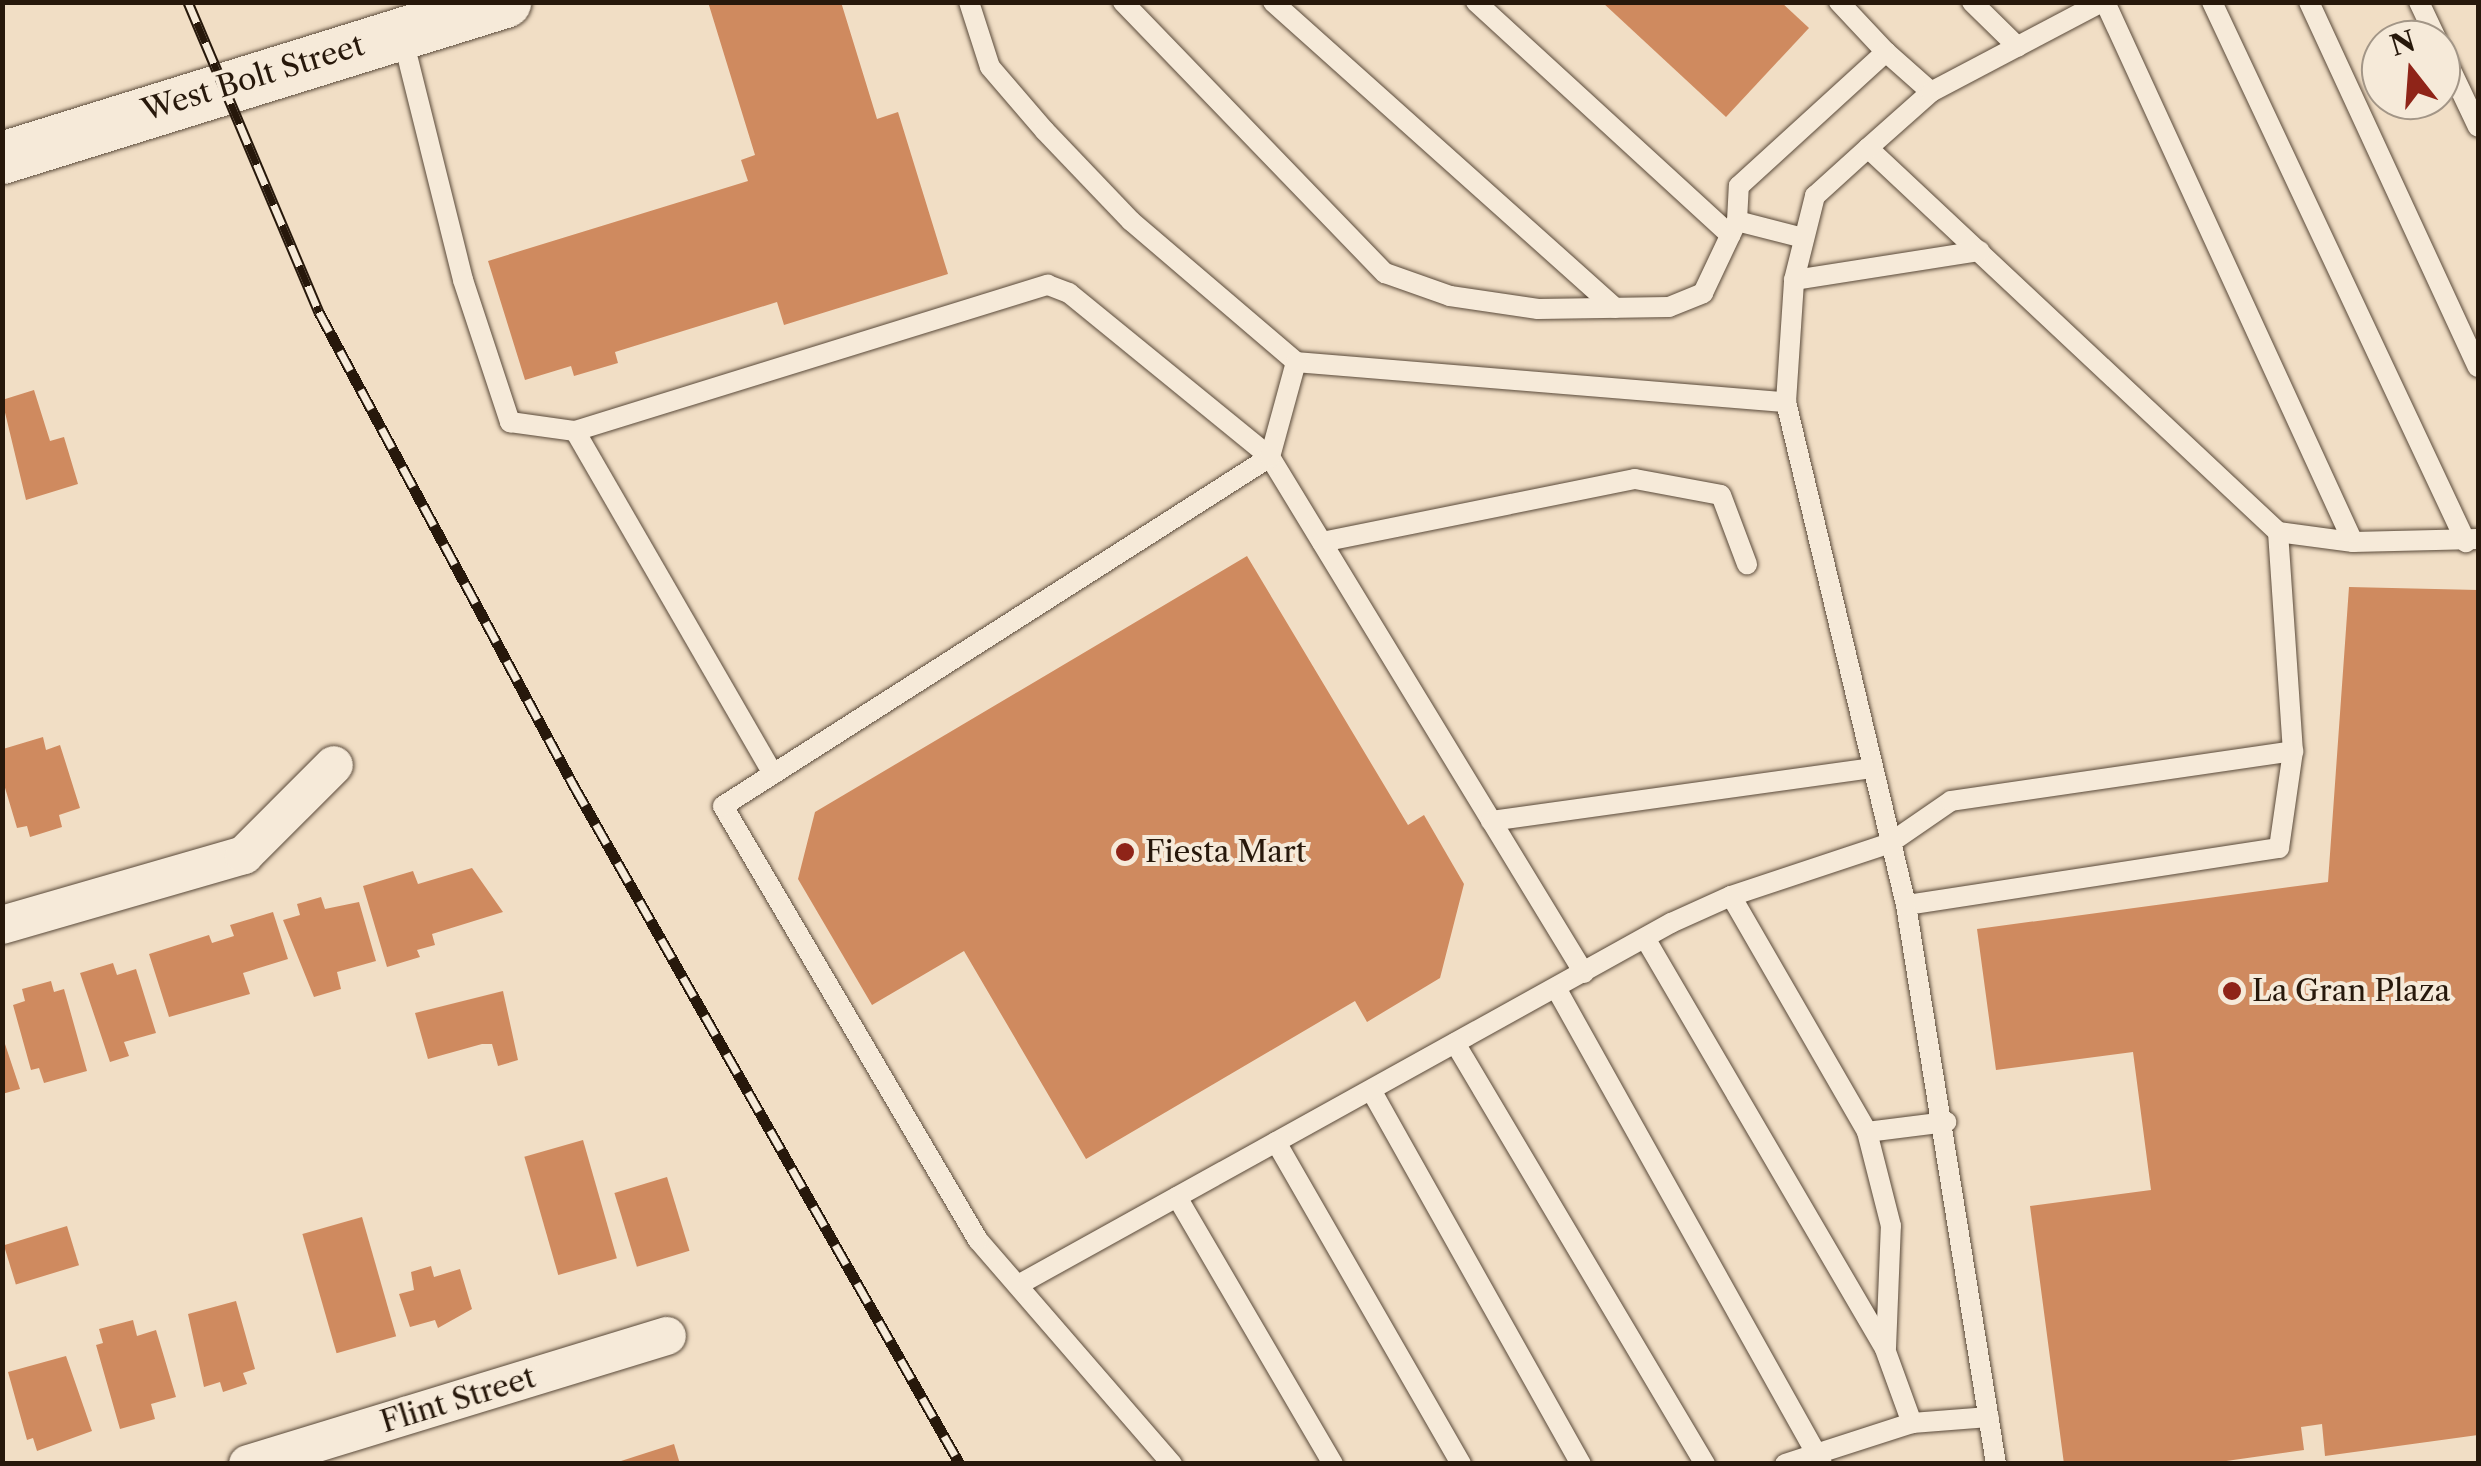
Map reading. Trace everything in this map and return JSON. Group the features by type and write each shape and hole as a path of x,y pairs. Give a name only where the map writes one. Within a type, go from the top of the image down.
{"street":[{"name":"West Bolt Street","path":"2,158 505,2"},
{"path":"2,926 244,855 334,764"},
{"name":"Flint Street","path":"248,1464 667,1336"}],"lane":[{"path":"969,2 990,68 1044,131 1130,221 1296,362 1786,402"},
{"path":"1123,2 1385,274 1450,296 1538,309 1669,307 1704,294 1734,228 1738,186 1886,52"},
{"path":"1273,2 1615,308"},
{"path":"1476,2 1734,228 1804,238"},
{"path":"1839,2 1931,92"},
{"path":"1972,2 2018,47"},
{"path":"1996,1464 1946,1122 1906,905 1786,402 1794,280 1815,196 1931,92 2104,2 2353,542"},
{"path":"1868,148 2278,532 2353,542 2472,540 2212,2"},
{"path":"2308,2 2478,367"},
{"path":"401,33 463,280 510,422 575,431 1048,285 1069,293 1270,457 1584,973"},
{"path":"2461,91 2478,127"},
{"path":"1794,280 1980,251"},
{"path":"1172,1464 978,1240 724,806 1270,457 1296,362"},
{"path":"575,431 773,774"},
{"path":"1322,542 1635,479 1721,494 1747,564"},
{"path":"1906,905 2279,848 2293,752 2278,532"},
{"path":"1018,1285 1645,938 1731,896 1890,843 1950,802 2293,752"},
{"path":"1491,821 1872,768"},
{"path":"1731,896 1867,1132 1891,1226 1886,1349"},
{"path":"1645,938 1886,1349 1912,1423"},
{"path":"1556,988 1819,1458"},
{"path":"1456,1043 1705,1464"},
{"path":"1371,1090 1581,1464"},
{"path":"1867,1132 1946,1122"},
{"path":"1276,1142 1461,1464"},
{"path":"1177,1197 1333,1464"},
{"path":"1785,1464 1819,1458 1912,1423 1989,1416"}],"building":[{"path":"708,2 841,2 877,119 898,112 948,274 784,325 777,302 615,352 618,363 574,376 571,366 525,380 488,261 748,181 741,160 755,155"},
{"path":"1602,2 1781,2 1809,28 1726,117"},
{"path":"34,390 50,441 64,437 78,484 26,500 2,400"},
{"name":"Fiesta Mart","path":"1247,556 1408,825 1424,815 1464,884 1440,978 1367,1022 1355,1001 1086,1159 964,951 872,1005 798,879 815,812"},
{"name":"La Gran Plaza","path":"2349,587 2478,590 2478,1435 2325,1456 2322,1424 2301,1427 2304,1450 2205,1464 2064,1464 2030,1206 2151,1190 2133,1052 1996,1070 1977,929 2328,882"},
{"path":"43,737 46,750 60,745 80,808 59,815 62,827 30,837 27,826 17,828 3,781 3,749"},
{"path":"472,868 503,912 432,934 435,945 417,950 420,957 387,967 363,886 413,871 418,884"},
{"path":"321,897 325,909 359,902 376,961 337,972 341,989 314,997 283,920 300,915 297,904"},
{"path":"273,912 288,959 243,973 250,994 169,1017 149,954 209,935 212,943 234,936 230,925"},
{"path":"113,963 117,975 136,969 156,1033 124,1042 129,1056 110,1062 80,973"},
{"path":"51,981 54,992 64,989 87,1071 44,1083 39,1068 31,1070 13,1005 25,1001 22,989"},
{"path":"503,991 518,1060 498,1066 492,1044 428,1059 415,1013"},
{"path":"2,1035 20,1089 2,1094"},
{"path":"583,1140 617,1258 558,1275 524,1157"},
{"path":"667,1177 690,1251 637,1267 614,1193"},
{"path":"362,1217 396,1336 337,1353 302,1234"},
{"path":"67,1226 79,1265 16,1285 4,1245"},
{"path":"431,1266 434,1277 460,1269 472,1309 438,1328 435,1320 410,1327 399,1294 414,1290 411,1272"},
{"path":"236,1301 255,1369 243,1373 247,1384 223,1392 220,1382 204,1387 188,1314"},
{"path":"133,1320 137,1336 156,1330 176,1397 151,1404 155,1419 120,1429 96,1345 103,1343 99,1329"},
{"path":"66,1356 92,1431 37,1451 33,1438 27,1440 8,1372"},
{"path":"674,1444 680,1464 622,1464 621,1461"}],"railway":[{"path":"188,2 319,312 574,786 960,1464"}],"place":[{"name":"Fiesta Mart","path":"1125,852"},
{"name":"La Gran Plaza","path":"2232,991"}]}
